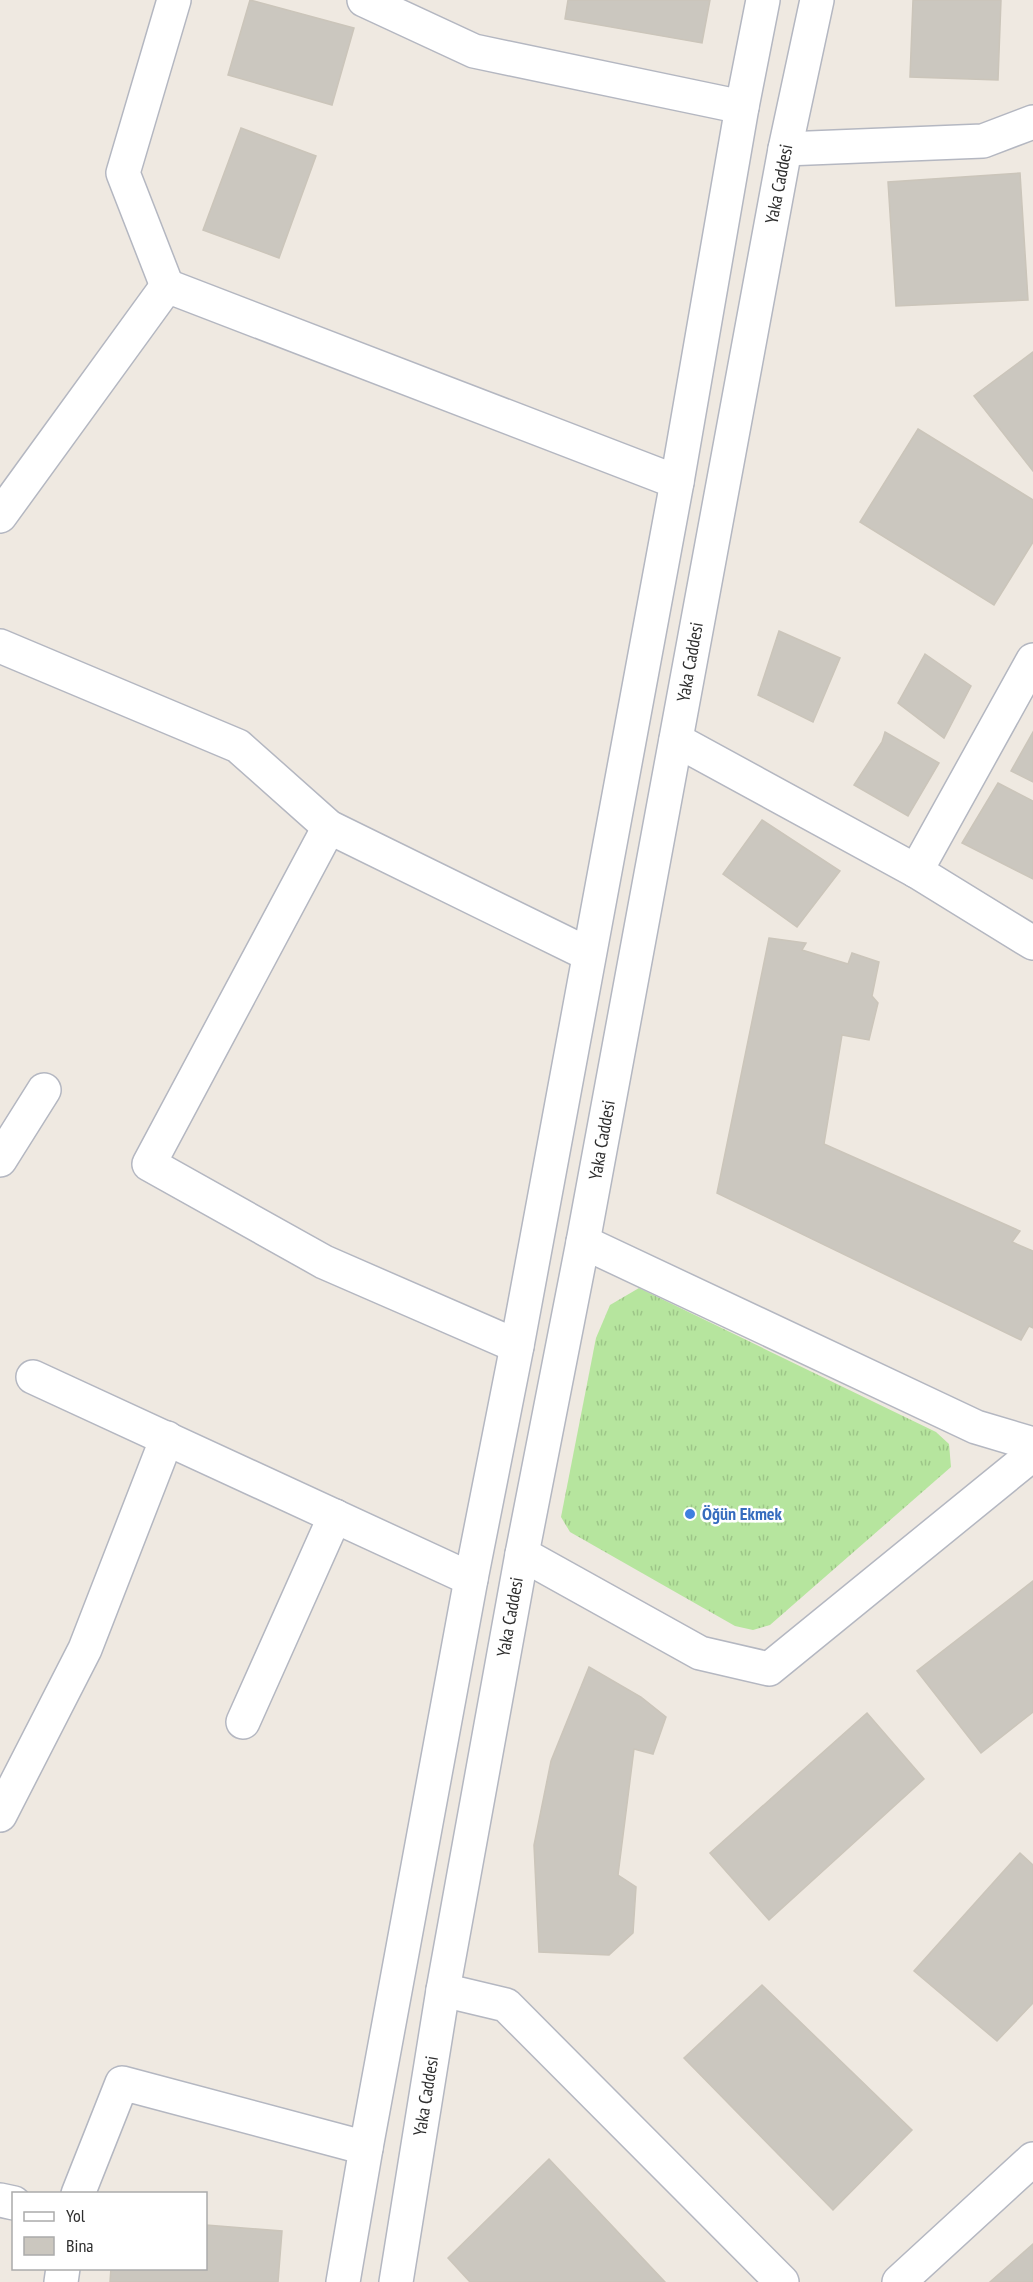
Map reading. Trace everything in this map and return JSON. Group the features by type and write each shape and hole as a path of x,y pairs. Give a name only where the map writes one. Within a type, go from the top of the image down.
{"street":[{"path":"174,0 123,173 167,286 676,482"},
{"path":"364,0 474,51 742,107"},
{"path":"344,2282 366,2148 471,1579 517,1346 763,0"},
{"name":"Yaka Caddesi","path":"396,2282 443,1990 522,1554 583,1242 785,149 817,0"},
{"path":"785,149 983,141 1033,122"},
{"path":"0,516 167,286"},
{"path":"0,646 238,746 329,827 588,954"},
{"path":"916,871 1033,660"},
{"path":"676,740 916,871 1033,943"},
{"path":"329,827 149,1164 324,1262 517,1346"},
{"path":"0,1160 44,1090"},
{"path":"583,1242 976,1427 1033,1444"},
{"path":"33,1377 471,1579"},
{"path":"0,1815 85,1649 167,1438"},
{"path":"522,1554 700,1653 769,1670 1033,1454"},
{"path":"243,1722 335,1516"},
{"path":"443,1990 506,2005 782,2282"},
{"path":"78,2192 122,2083 366,2148"},
{"path":"899,2282 1033,2159"}],"green space":[{"path":"639,1288 936,1432 949,1444 951,1467 770,1625 753,1630 735,1626 570,1532 561,1517 596,1338 610,1305"}],"building":[{"path":"250,0 354,28 332,105 228,75"},
{"path":"568,0 710,0 702,43 565,19"},
{"path":"913,0 1001,0 998,80 910,77"},
{"path":"241,128 316,156 279,258 203,230"},
{"path":"1020,173 1028,300 896,306 888,182"},
{"path":"1033,352 1033,471 974,396"},
{"path":"918,429 1033,500 1033,542 994,605 860,522"},
{"path":"779,631 840,658 813,722 758,695"},
{"path":"925,654 971,686 944,738 898,703"},
{"path":"885,732 939,763 908,816 854,785 882,742"},
{"path":"1033,732 1033,782 1011,771"},
{"path":"998,783 1033,801 1033,879 962,843"},
{"path":"762,820 840,871 797,927 723,874"},
{"path":"769,938 806,943 802,950 848,964 852,953 879,962 872,996 878,1003 869,1040 842,1035 824,1144 1020,1231 1012,1242 1033,1251 1033,1328 1029,1326 1021,1340 717,1193"},
{"path":"1033,1581 1033,1712 981,1753 917,1671"},
{"path":"589,1667 641,1697 666,1717 653,1754 634,1749 618,1875 636,1887 633,1933 609,1955 539,1952 534,1845 551,1761"},
{"path":"867,1713 924,1779 769,1920 710,1853"},
{"path":"1020,1853 1033,1865 1033,2003 997,2041 914,1971"},
{"path":"762,1985 912,2130 833,2210 684,2058"},
{"path":"549,2159 665,2282 470,2282 448,2258"},
{"path":"207,2225 282,2231 278,2282 110,2282 111,2270 207,2270"},
{"path":"1033,2244 1033,2282 990,2282"}],"place":[{"name":"Öğün Ekmek","path":"690,1514"}]}
